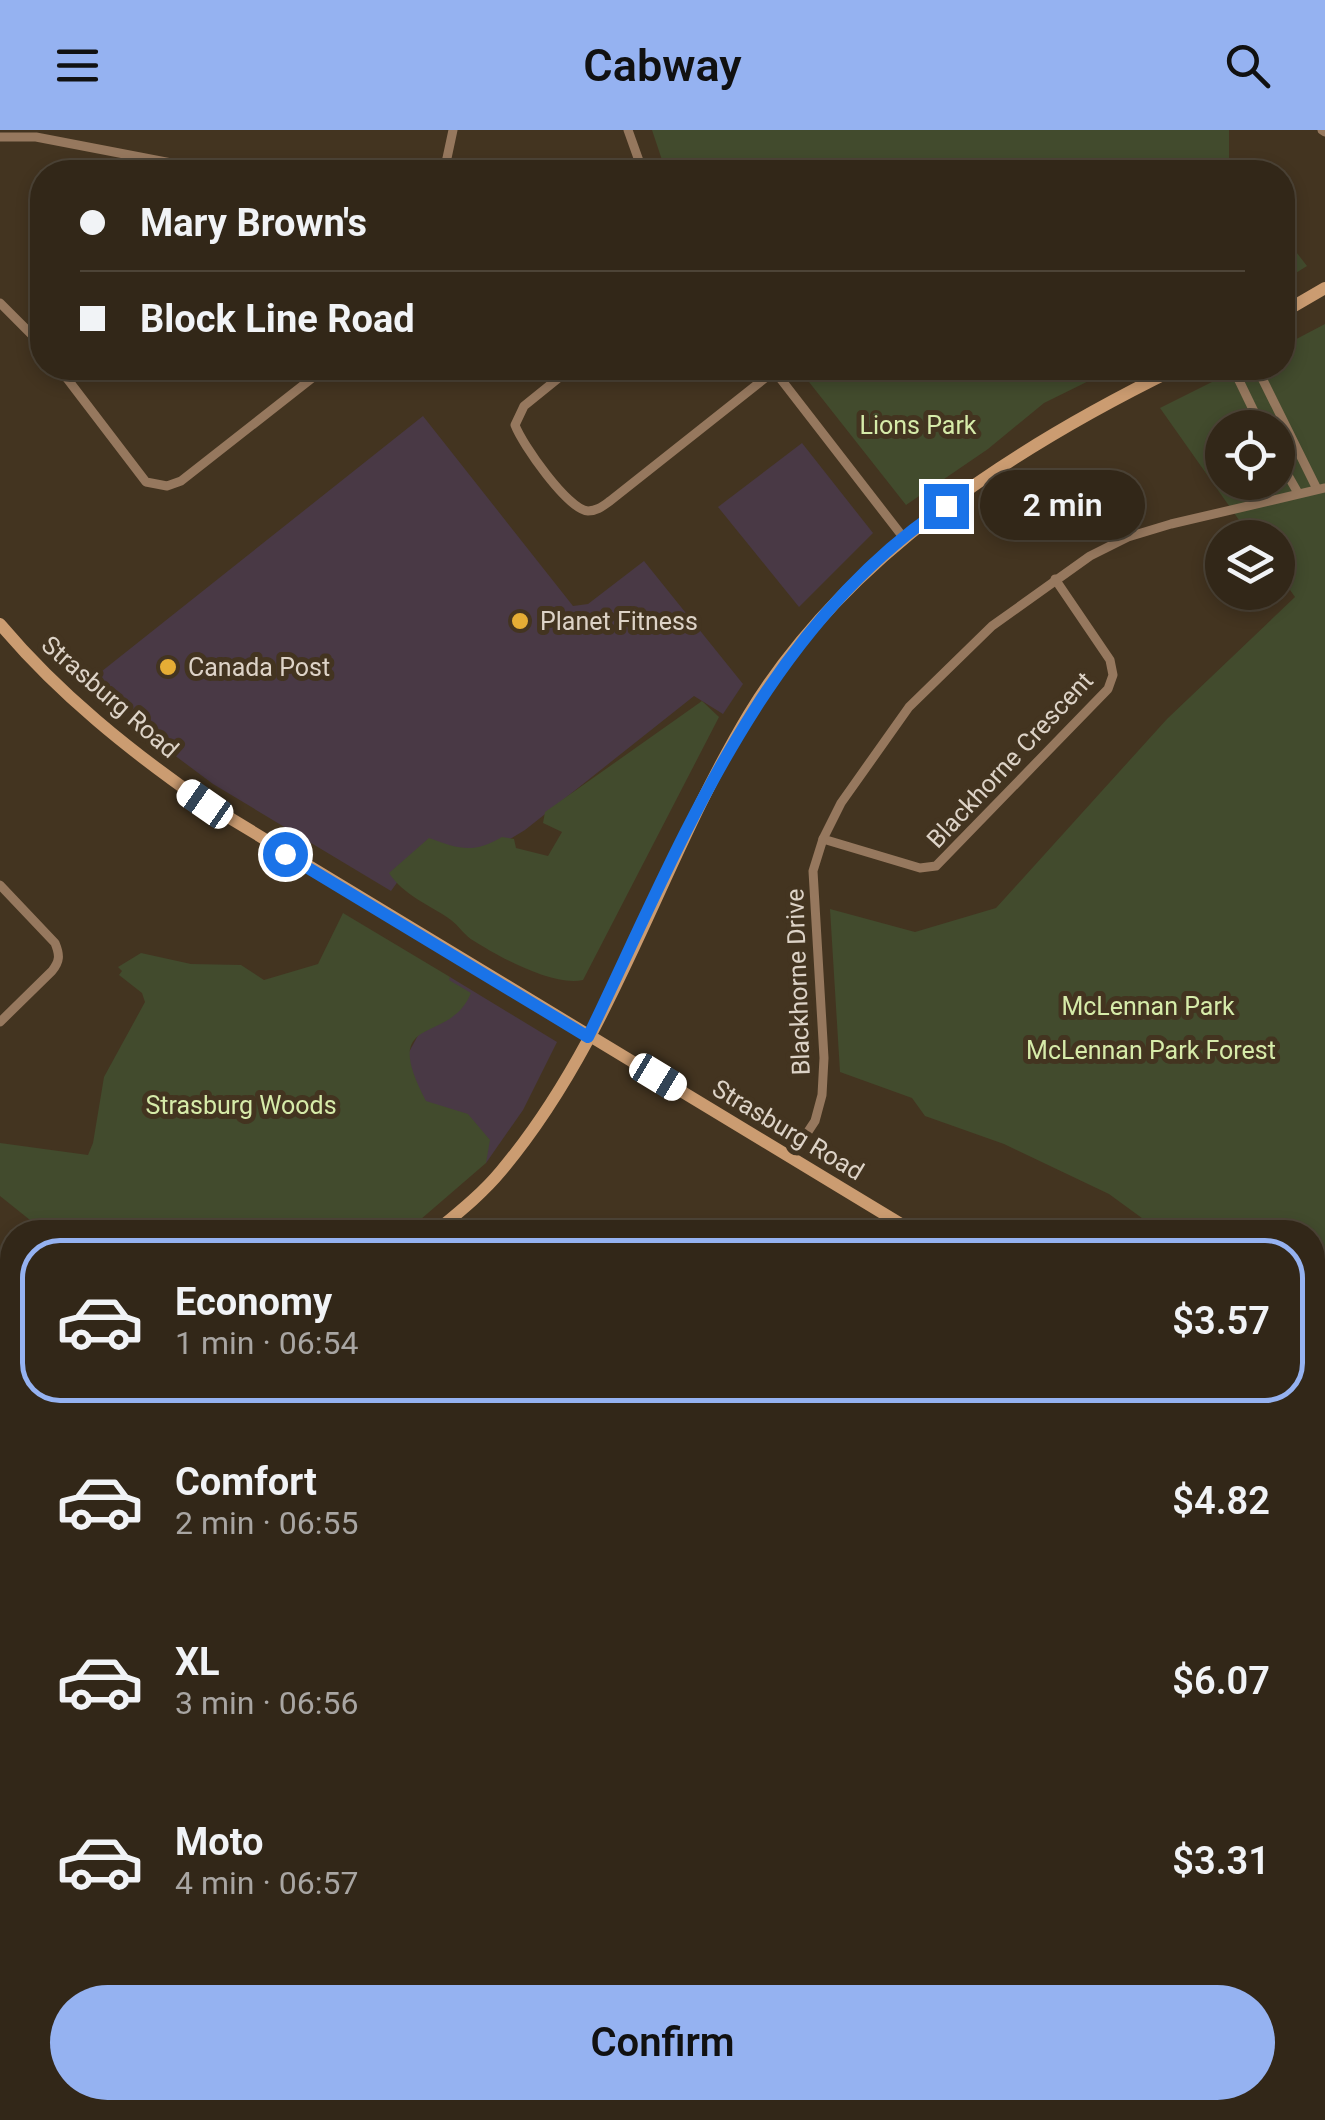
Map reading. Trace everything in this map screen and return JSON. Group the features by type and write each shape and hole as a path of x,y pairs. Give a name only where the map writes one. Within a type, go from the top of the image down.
{"street":[{"path":"447,160 453,130"},
{"path":"628,130 639,160"},
{"path":"0,137 36,136 145,160"},
{"path":"1295,305 1325,288"},
{"path":"0,303 30,333"},
{"path":"69,380 146,482 167,486 181,481 310,380"},
{"path":"557,380 524,406 515,425 519,438 566,496 576,507 587,511 610,501 759,380"},
{"path":"782,380 904,537"},
{"path":"448,1220 500,1172 547,1108 588,1037 718,771 779,669 854,584 904,537 1059,429 1155,380"},
{"path":"1239,380 1253,410"},
{"path":"1263,380 1321,489"},
{"path":"1295,489 1298,494"},
{"name":"Blackhorne Drive","path":"792,1156 815,1121 822,1095 824,1058 813,871 824,839 863,767 909,707 992,626 1090,556 1128,537 1321,489"},
{"name":"Blackhorne Crescent","path":"824,839 910,866 936,866 1108,688 1113,675 1110,660 1055,579"},
{"name":"Strasburg Road","path":"0,624 76,702 174,782 310,869 895,1220"},
{"path":"0,885 56,943 60,953 52,971 0,1022"}],"shaded area":[{"path":"423,416 573,606 588,604 644,561 743,684 723,714 694,696 525,830 470,863 426,842 391,891 213,784 138,728 87,683"},
{"path":"802,443 873,533 799,607 718,507"},
{"path":"450,977 557,1042 523,1110 486,1163 386,1094"}],"green space":[{"path":"652,130 1229,130 1229,160 662,160"},
{"path":"1295,250 1307,266 1295,274"},
{"name":"McLennan Park Forest","path":"1325,324 1325,1220 1145,1220 1109,1194 1004,1144 925,1116 912,1098 840,1072 830,909 915,932 996,908 1167,719 1281,610 1295,610 1295,520 1239,520 1225,500 1295,500 1295,410 1205,410 1205,472 1160,408 1216,380 1295,380 1295,340"},
{"name":"Lions Park","path":"807,380 1091,380 1044,403 988,449 906,505"},
{"path":"702,701 719,717 583,980 542,975 498,955 409,894 389,873 429,838 466,848 483,846 502,837 514,839 516,848 548,856 562,832 543,823 545,812"},
{"name":"Strasburg Woods","path":"343,913 471,993 448,1020 413,1041 410,1053 413,1072 426,1101 468,1114 490,1140 486,1163 420,1220 30,1220 0,1196 0,1143 88,1155 104,1077 145,1002 142,993 119,975 122,971 118,967 141,953 191,964 241,965 264,980 318,964"}],"place":[{"name":"Planet Fitness","path":"520,621"},
{"name":"Canada Post","path":"168,667"}],"route":[{"path":"285,854 588,1037 722,762 779,669 854,584 904,537 946,506"}],"park label":[{"name":"McLennan Park","path":"1148,1006"}]}
